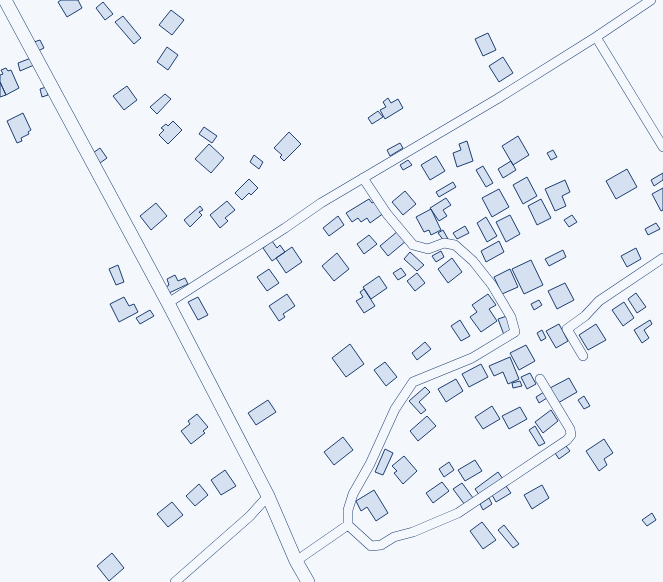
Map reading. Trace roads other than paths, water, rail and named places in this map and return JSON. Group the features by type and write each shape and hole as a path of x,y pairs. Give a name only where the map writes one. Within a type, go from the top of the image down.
{"street":[{"path":"5,0 168,303 268,496 296,560 308,582"},
{"path":"168,303 285,228 321,203 497,99 596,37 651,0"},
{"path":"596,37 663,147"},
{"path":"363,178 387,214 413,245 428,249 444,243 455,245 473,261 492,286 516,332 472,358 413,382 395,409 370,464 352,494 348,510 348,525 371,546 382,544 394,537 413,532 458,513 567,440 571,435 570,429 540,380"},
{"path":"583,356 567,329 585,316 599,301 663,258"},
{"path":"175,582 250,516 268,496"},
{"path":"296,560 348,525"}]}
